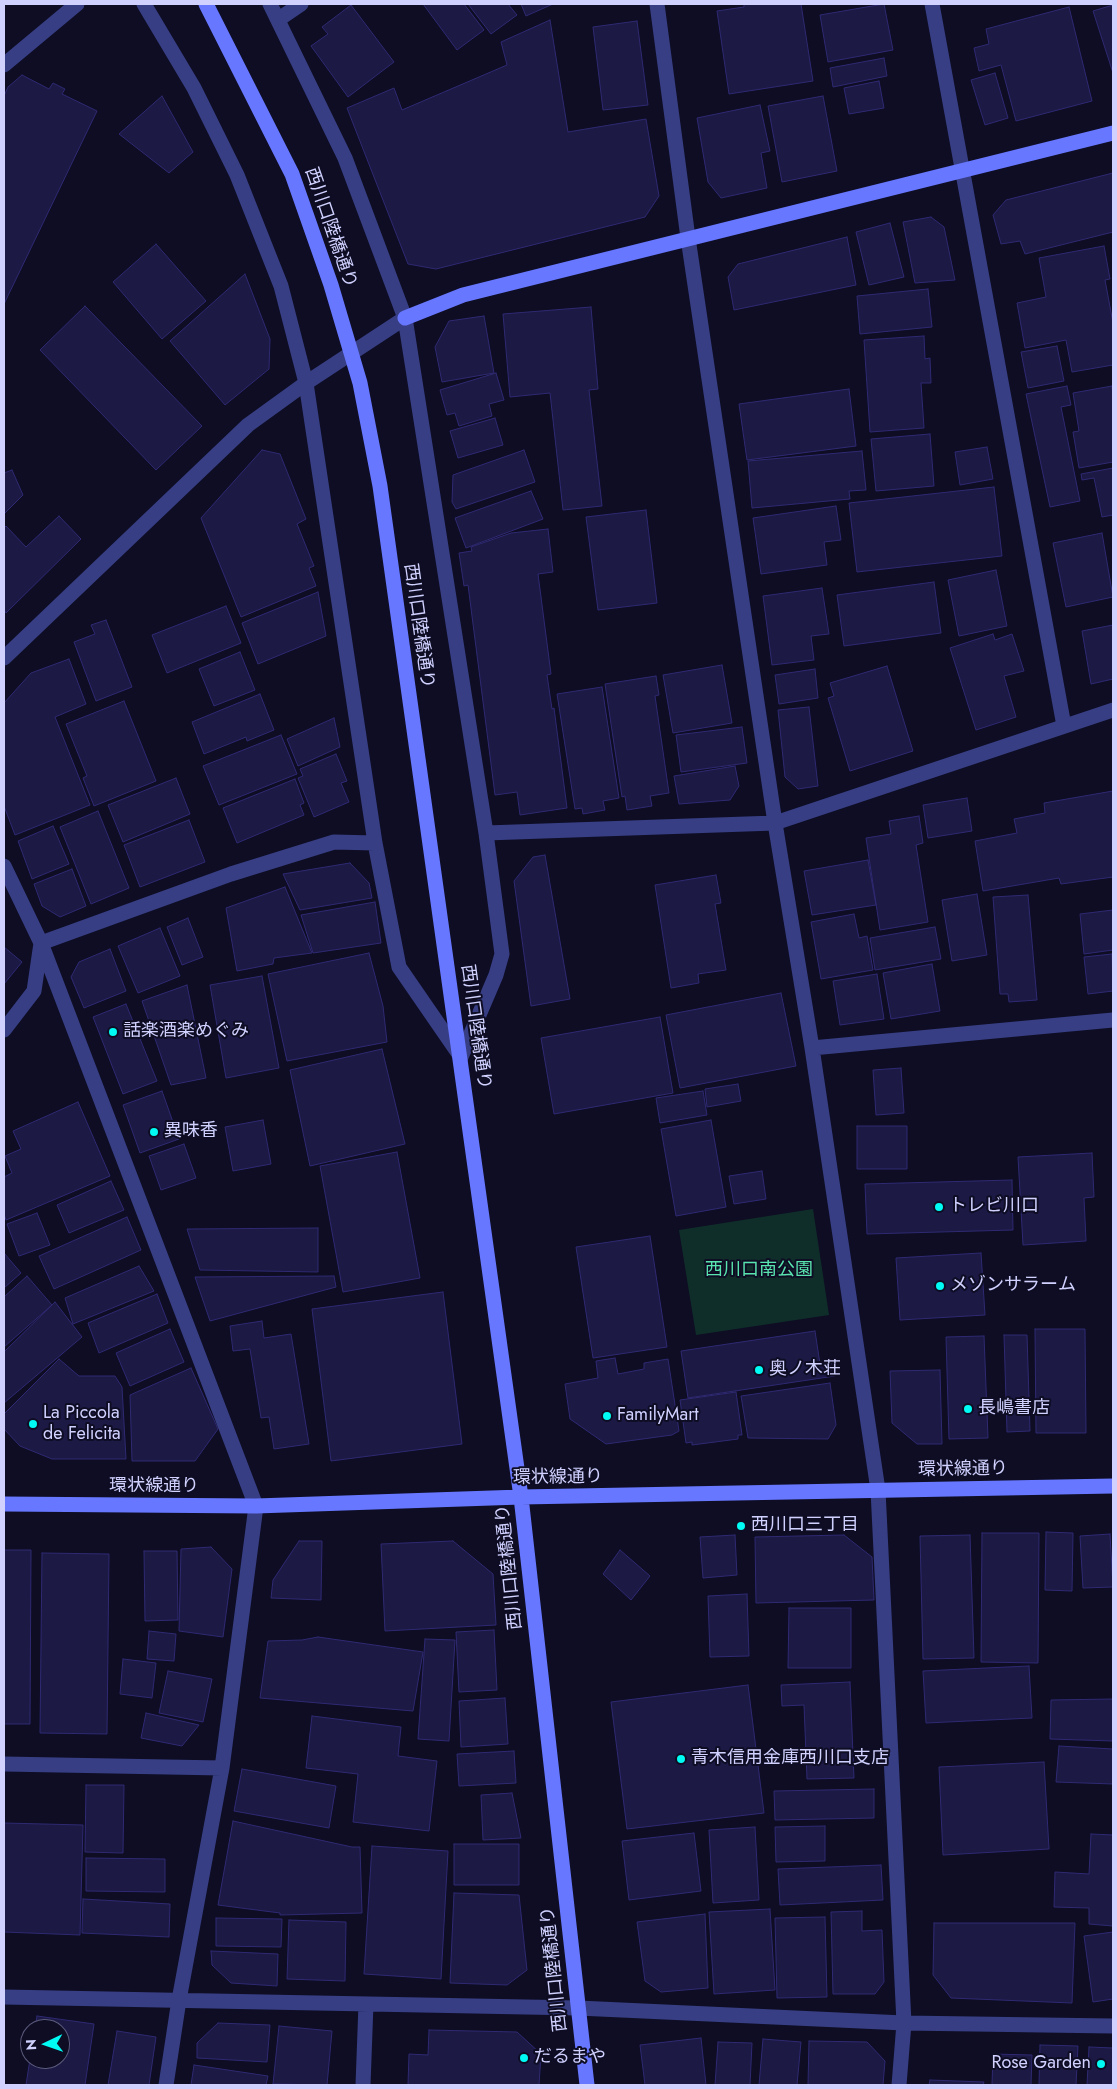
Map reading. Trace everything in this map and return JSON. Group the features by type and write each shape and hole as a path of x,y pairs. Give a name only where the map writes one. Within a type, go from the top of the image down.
{"street":[{"path":"4,65 77,4"},
{"path":"144,4 194,88 237,175 281,286 306,383 375,843 399,967 461,1056"},
{"name":"西川口陸橋通り","path":"206,4 292,174 331,285 360,383 380,486 521,1497 587,2085"},
{"path":"270,4 345,158 405,318 486,833 502,954 496,975 461,1056"},
{"path":"278,19 301,4"},
{"path":"657,4 688,238 774,823 812,1048 878,1490 904,2023 899,2085"},
{"path":"932,4 1064,726"},
{"path":"4,658 248,425 306,383 405,318 463,294 1113,133"},
{"path":"486,833 774,823 1113,710"},
{"path":"41,943 231,874 334,842 375,843"},
{"path":"4,866 41,943 256,1506 222,1768 179,2000 166,2085"},
{"path":"4,1030 34,990 41,943"},
{"path":"812,1048 1113,1020"},
{"name":"環状線通り","path":"4,1504 256,1506 521,1497 1113,1486"},
{"path":"4,1764 222,1768"},
{"path":"4,1997 578,2008 904,2023 1113,2026"},
{"path":"364,2085 366,2004"}],"green space":[{"name":"西川口南公園","path":"813,1209 829,1315 696,1335 679,1230"}],"building":[{"path":"423,4 464,4 484,30 457,50"},
{"path":"468,4 508,4 517,15 491,34"},
{"path":"521,4 553,4 526,16"},
{"path":"744,4 801,4 813,81 729,94 717,11 744,7"},
{"path":"884,4 893,50 828,62 820,15"},
{"path":"351,5 394,62 348,97 311,46 328,34 322,27"},
{"path":"1113,5 1113,73 1093,11"},
{"path":"1069,7 1092,101 1016,121 1001,65 979,71 974,48 989,44 986,29"},
{"path":"550,20 568,132 646,119 659,196 645,217 436,269 408,264 347,108 394,88 402,110 507,65 501,42"},
{"path":"637,21 648,105 603,110 593,27"},
{"path":"884,58 887,76 833,87 830,68"},
{"path":"995,73 1008,118 985,125 971,80"},
{"path":"22,75 49,89 53,83 65,89 62,94 97,111 4,304 4,96 8,87"},
{"path":"879,81 884,108 849,114 844,88"},
{"path":"162,96 193,152 169,173 119,134"},
{"path":"823,96 837,171 782,182 768,106"},
{"path":"760,105 770,151 761,153 767,188 721,198 708,182 697,118"},
{"path":"1113,173 1113,232 1025,254 1020,241 1001,244 993,215 1006,200"},
{"path":"931,217 944,227 955,280 915,283 903,222"},
{"path":"890,223 904,277 869,285 856,232"},
{"path":"847,237 856,285 734,310 728,277 738,264"},
{"path":"156,244 206,301 162,339 113,282"},
{"path":"1104,246 1110,279 1105,280 1113,323 1113,365 1072,372 1066,340 1025,348 1017,303 1046,297 1039,258"},
{"path":"245,274 270,339 269,369 225,405 170,341"},
{"path":"928,289 932,327 860,334 857,296"},
{"path":"85,306 202,426 156,470 40,350"},
{"path":"591,307 598,389 589,390 602,506 563,510 550,393 510,397 503,314"},
{"path":"484,316 494,373 442,382 435,347 449,321"},
{"path":"924,336 925,359 930,358 931,383 921,383 924,428 870,432 864,340"},
{"path":"1057,346 1064,381 1028,388 1021,352"},
{"path":"496,373 504,400 489,404 492,416 459,426 455,413 447,415 440,390"},
{"path":"1067,386 1071,405 1061,407 1080,501 1050,507 1026,394"},
{"path":"1112,386 1113,462 1079,468 1073,432 1079,431 1073,393"},
{"path":"849,389 856,446 747,460 739,404"},
{"path":"495,418 503,445 458,458 450,431"},
{"path":"930,434 934,486 876,491 871,439"},
{"path":"987,447 993,479 960,485 955,452"},
{"path":"262,450 280,454 306,519 297,524 314,566 309,568 316,586 241,617 201,518"},
{"path":"524,450 535,482 456,509 452,502 453,475"},
{"path":"862,451 866,490 849,491 850,499 752,508 748,461"},
{"path":"1113,468 1113,515 1102,517 1094,478 1082,480 1081,474"},
{"path":"12,470 23,495 4,514 4,473"},
{"path":"994,487 1002,556 857,572 849,503"},
{"path":"531,491 543,519 466,548 455,518"},
{"path":"836,506 841,540 824,542 827,565 761,574 753,518"},
{"path":"646,510 657,603 598,610 586,517"},
{"path":"59,516 81,539 6,613 4,610 4,528 6,526 26,547"},
{"path":"548,529 553,572 538,574 551,674 547,675 552,709 554,708 567,808 520,815 517,792 495,795 468,585 464,586 459,553 472,551 471,547 511,533"},
{"path":"1102,533 1113,597 1066,607 1053,543"},
{"path":"996,570 1007,626 959,636 948,580"},
{"path":"934,582 941,633 844,646 837,595"},
{"path":"822,588 829,634 811,636 814,660 772,665 763,596"},
{"path":"318,592 326,636 258,664 242,623"},
{"path":"226,606 241,643 167,673 152,635"},
{"path":"106,620 132,687 96,701 74,642 95,634 91,625"},
{"path":"1113,625 1113,679 1091,684 1082,631"},
{"path":"993,634 995,640 1012,634 1024,671 1004,676 1016,717 976,730 950,648"},
{"path":"240,652 255,690 214,706 199,669"},
{"path":"69,659 86,704 55,717 90,805 15,835 4,806 4,703 31,673"},
{"path":"722,665 732,723 673,733 663,675"},
{"path":"887,666 913,751 850,771 828,698 834,696 830,683"},
{"path":"815,669 818,698 779,704 775,675"},
{"path":"656,676 659,695 655,696 669,793 650,796 652,806 627,810 625,796 622,797 605,684"},
{"path":"602,687 619,798 603,801 605,810 583,814 582,808 575,809 557,694"},
{"path":"260,694 274,730 247,741 246,737 204,754 192,722"},
{"path":"124,701 156,781 94,806 83,778 87,776 66,724"},
{"path":"809,707 818,786 798,789 785,777 778,710"},
{"path":"334,718 340,747 298,766 287,739"},
{"path":"742,727 747,763 681,772 676,735"},
{"path":"281,735 297,774 219,805 203,766"},
{"path":"336,754 347,781 341,783 349,802 314,817 298,778 303,776 300,769"},
{"path":"735,766 739,786 730,800 679,804 674,776"},
{"path":"176,778 190,814 123,842 108,805"},
{"path":"295,779 304,803 300,805 304,815 237,843 223,808"},
{"path":"1113,791 1113,877 1061,884 1059,878 983,891 975,841 1017,833 1014,819 1045,813 1044,803"},
{"path":"967,798 972,831 928,838 923,805"},
{"path":"98,811 129,888 91,904 60,827"},
{"path":"919,816 923,843 916,845 928,922 880,930 866,838 891,834 889,821"},
{"path":"189,820 205,862 140,887 124,845"},
{"path":"53,826 69,864 32,879 18,841"},
{"path":"545,855 570,999 531,1006 514,881 533,857"},
{"path":"868,860 876,905 812,915 804,871"},
{"path":"350,863 369,883 372,898 300,910 283,874"},
{"path":"72,869 86,906 60,917 42,906 34,884"},
{"path":"716,875 721,903 715,904 726,970 698,974 699,983 671,988 655,885"},
{"path":"285,887 312,953 274,958 273,964 237,971 226,908"},
{"path":"977,894 987,955 952,961 942,900"},
{"path":"1028,895 1037,1000 1009,1002 1008,994 1000,994 993,897"},
{"path":"375,902 381,943 313,953 301,915"},
{"path":"1113,910 1113,950 1084,954 1080,914"},
{"path":"854,914 859,938 867,936 873,970 821,979 811,922"},
{"path":"188,918 203,957 182,965 167,927"},
{"path":"935,927 941,959 875,970 870,938"},
{"path":"160,928 180,976 138,993 118,946"},
{"path":"4,947 22,962 4,984"},
{"path":"110,949 126,991 84,1008 71,977 79,962"},
{"path":"369,953 383,1006 387,1042 287,1061 268,974"},
{"path":"1112,954 1113,991 1088,994 1084,957"},
{"path":"932,964 940,1011 891,1019 883,973"},
{"path":"877,974 884,1019 840,1025 833,981"},
{"path":"262,976 279,1068 226,1078 210,985"},
{"path":"187,985 206,1078 171,1085 142,1001"},
{"path":"781,993 796,1066 680,1088 666,1015"},
{"path":"126,1004 157,1081 123,1094 93,1017"},
{"path":"660,1017 673,1093 554,1114 541,1038"},
{"path":"382,1049 405,1144 310,1166 290,1070"},
{"path":"901,1068 904,1113 876,1115 873,1070"},
{"path":"738,1084 741,1101 707,1107 705,1089"},
{"path":"162,1091 179,1139 140,1153 123,1105"},
{"path":"703,1091 707,1115 660,1123 656,1098"},
{"path":"78,1102 110,1176 6,1220 4,1214 4,1177 12,1173 5,1156 21,1149 13,1131"},
{"path":"263,1120 271,1164 233,1171 225,1127"},
{"path":"711,1120 726,1207 676,1216 661,1129"},
{"path":"857,1126 907,1126 907,1169 857,1169"},
{"path":"184,1144 196,1178 161,1190 149,1156"},
{"path":"397,1152 420,1278 343,1292 320,1166"},
{"path":"1092,1153 1094,1197 1084,1198 1086,1241 1023,1245 1018,1157"},
{"path":"762,1171 766,1199 734,1204 729,1176"},
{"name":"トレビ川口","path":"1012,1180 1013,1230 867,1234 865,1184"},
{"path":"111,1181 124,1210 69,1233 57,1205"},
{"path":"37,1213 50,1245 19,1256 7,1224"},
{"path":"127,1217 141,1250 54,1289 39,1256"},
{"path":"318,1228 318,1272 200,1270 187,1229"},
{"path":"650,1236 667,1347 593,1358 576,1247"},
{"path":"4,1253 21,1273 4,1288"},
{"name":"メゾンサラーム","path":"981,1253 985,1315 900,1320 896,1258"},
{"path":"139,1266 154,1291 73,1324 65,1298"},
{"path":"27,1276 52,1305 4,1347 4,1297"},
{"path":"334,1276 336,1287 210,1321 195,1277"},
{"path":"443,1292 462,1444 331,1461 312,1309"},
{"path":"157,1294 168,1323 99,1353 88,1323"},
{"path":"55,1302 82,1337 4,1403 4,1352"},
{"path":"262,1321 264,1338 291,1334 309,1444 274,1449 269,1417 261,1418 250,1349 233,1351 230,1326"},
{"path":"170,1329 184,1362 130,1386 116,1353"},
{"path":"1035,1329 1085,1329 1086,1433 1036,1433"},
{"name":"奥ノ木荘","path":"815,1331 820,1364 832,1362 835,1376 688,1398 681,1351"},
{"path":"1004,1335 1027,1335 1030,1431 1007,1432"},
{"path":"984,1336 988,1438 949,1439 946,1337"},
{"path":"615,1358 618,1374 644,1369 644,1363 668,1359 679,1431 672,1435 606,1444 570,1419 565,1384 598,1378 596,1361"},
{"path":"59,1359 79,1376 115,1376 122,1387 126,1459 52,1459 20,1446 4,1429 4,1414"},
{"path":"191,1368 218,1429 195,1461 132,1461 130,1395"},
{"path":"940,1370 942,1444 917,1444 892,1423 890,1371"},
{"path":"830,1383 836,1425 828,1439 748,1438 741,1396"},
{"path":"736,1392 742,1435 738,1435 738,1439 692,1445 692,1442 686,1443 680,1400"},
{"path":"1046,1532 1073,1533 1072,1591 1045,1590"},
{"path":"982,1533 1039,1533 1038,1663 981,1662"},
{"path":"1110,1534 1113,1587 1083,1588 1080,1536"},
{"path":"735,1535 737,1575 703,1578 700,1537"},
{"path":"844,1535 872,1557 874,1600 756,1603 755,1537"},
{"path":"970,1535 974,1658 923,1659 920,1536"},
{"path":"299,1541 322,1541 321,1600 271,1598 273,1580"},
{"path":"453,1541 493,1574 496,1625 385,1631 381,1544"},
{"path":"211,1547 232,1569 223,1637 179,1631 181,1549"},
{"path":"4,1550 31,1550 30,1724 4,1724"},
{"path":"620,1550 650,1576 631,1600 603,1574"},
{"path":"144,1551 177,1551 178,1620 145,1621"},
{"path":"42,1553 109,1554 107,1734 40,1733"},
{"path":"747,1594 749,1656 710,1657 708,1596"},
{"path":"789,1608 851,1608 851,1668 788,1668"},
{"path":"494,1630 497,1690 459,1692 456,1632"},
{"path":"149,1631 176,1634 174,1661 147,1659"},
{"path":"318,1637 423,1652 413,1711 260,1698 268,1641 302,1640"},
{"path":"425,1639 455,1640 449,1741 418,1739"},
{"path":"123,1659 156,1663 152,1698 120,1694"},
{"path":"1029,1666 1032,1718 926,1723 923,1671"},
{"path":"168,1671 212,1679 203,1722 159,1713"},
{"path":"850,1682 854,1778 807,1779 804,1705 782,1706 781,1685"},
{"path":"748,1685 764,1813 627,1829 611,1702"},
{"path":"505,1698 508,1744 461,1747 459,1701"},
{"path":"1113,1699 1113,1741 1050,1739 1051,1700"},
{"path":"146,1713 199,1725 182,1746 141,1738"},
{"path":"312,1716 401,1727 398,1756 437,1761 429,1831 353,1822 358,1774 306,1768"},
{"path":"1059,1746 1113,1749 1113,1784 1056,1782"},
{"path":"514,1751 516,1783 459,1786 457,1754"},
{"path":"1044,1762 1049,1849 943,1855 939,1767"},
{"path":"242,1769 336,1786 329,1828 234,1811"},
{"path":"86,1785 124,1785 123,1853 85,1852"},
{"path":"874,1789 874,1818 775,1820 774,1791"},
{"path":"512,1793 521,1838 483,1840 481,1795"},
{"path":"233,1821 352,1847 360,1847 362,1913 280,1915 280,1913 218,1905"},
{"path":"4,1823 83,1825 80,1935 4,1932"},
{"path":"825,1826 825,1861 776,1862 775,1827"},
{"path":"755,1827 759,1900 713,1903 709,1830"},
{"path":"694,1833 701,1891 629,1900 622,1841"},
{"path":"1091,1834 1113,1835 1113,1926 1089,1924 1089,1908 1054,1907 1055,1872 1089,1874"},
{"path":"454,1844 519,1844 519,1885 454,1885"},
{"path":"372,1846 448,1851 441,1979 364,1974"},
{"path":"86,1858 165,1859 165,1892 86,1891"},
{"path":"881,1865 883,1900 780,1905 778,1869"},
{"path":"454,1893 519,1895 527,1970 507,1985 450,1983"},
{"path":"83,1899 170,1904 169,1937 82,1933"},
{"path":"770,1909 775,1990 714,1994 709,1912"},
{"path":"862,1911 862,1931 882,1930 884,1982 875,1994 833,1994 831,1912"},
{"path":"705,1914 708,1988 661,1992 645,1981 637,1922"},
{"path":"825,1917 827,1997 777,1998 775,1918"},
{"path":"216,1918 282,1919 281,1947 216,1946"},
{"path":"289,1920 346,1922 345,1981 287,1979"},
{"path":"934,1923 1075,1923 1072,2003 951,1998 933,1975"},
{"path":"1113,1932 1113,1999 1093,2002 1084,1936"},
{"path":"211,1951 278,1954 277,1986 231,1983 212,1965"},
{"path":"37,2016 58,2019 37,2019"},
{"path":"70,2021 94,2024 85,2085 26,2085 28,2069 70,2069"},
{"path":"218,2023 270,2025 267,2062 197,2058 197,2043"},
{"path":"279,2026 332,2031 327,2085 273,2084"},
{"path":"429,2030 517,2032 541,2054 539,2085 408,2085 409,2054 428,2055"},
{"path":"117,2031 156,2037 149,2085 108,2085"},
{"path":"701,2038 706,2085 645,2085 640,2045"},
{"path":"763,2039 801,2042 797,2085 759,2085"},
{"path":"809,2041 867,2042 885,2061 883,2085 808,2085"},
{"path":"718,2042 752,2043 750,2085 715,2085"},
{"path":"1040,2045 1078,2046 1076,2085 1039,2085"},
{"path":"1089,2047 1113,2048 1113,2085 1087,2085"},
{"path":"993,2054 1032,2055 1031,2085 992,2085"},
{"path":"194,2065 268,2076 266,2085 191,2085"},
{"path":"930,2080 984,2082 983,2085 929,2085"}],"place":[{"name":"話楽酒楽めぐみ","path":"113,1032"},
{"name":"異味香","path":"154,1132"},
{"name":"トレビ川口","path":"939,1207"},
{"name":"メゾンサラーム","path":"940,1286"},
{"name":"奥ノ木荘","path":"759,1370"},
{"name":"長嶋書店","path":"968,1409"},
{"name":"FamilyMart","path":"607,1416"},
{"name":"La Piccola de Felicita","path":"33,1424"},
{"name":"西川口三丁目","path":"741,1526"},
{"name":"青木信用金庫西川口支店","path":"681,1759"},
{"name":"だるまや","path":"524,2058"},
{"name":"Rose Garden","path":"1101,2064"}]}
